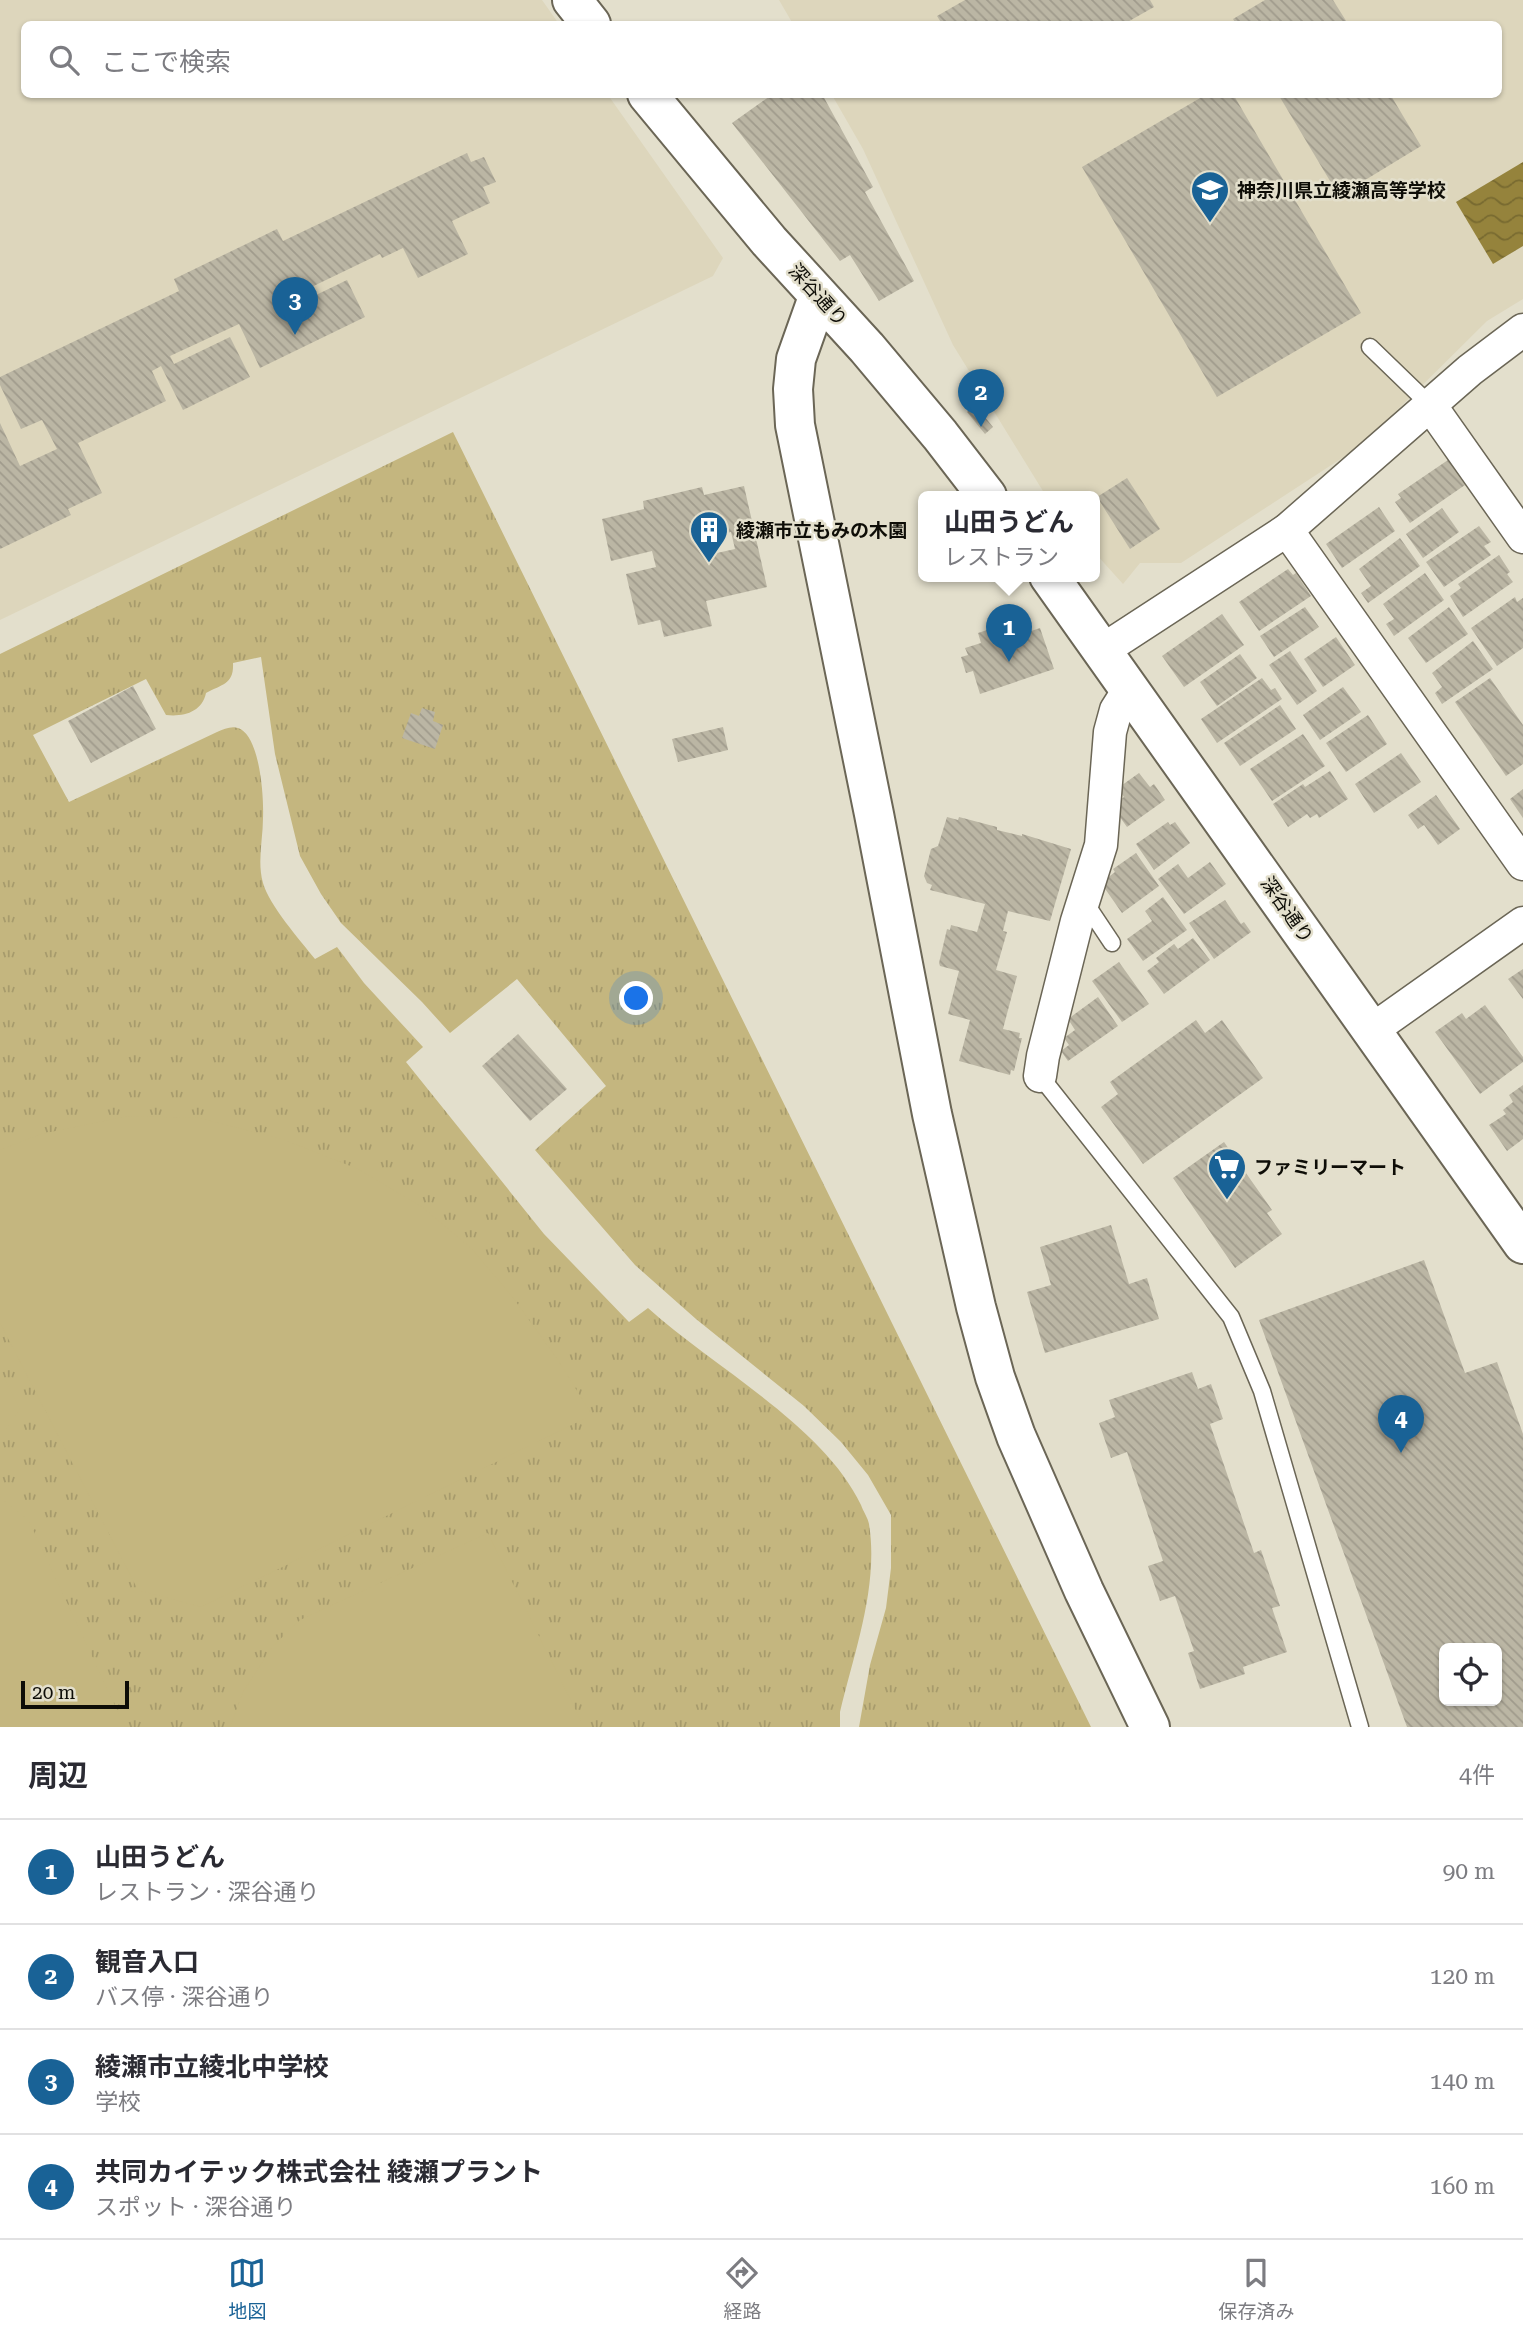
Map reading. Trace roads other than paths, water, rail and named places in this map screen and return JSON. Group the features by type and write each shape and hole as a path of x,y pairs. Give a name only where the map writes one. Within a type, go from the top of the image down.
{"street":[{"path":"572,0 589,21"},
{"name":"深谷通り","path":"650,98 818,297 875,358 983,491"},
{"path":"818,297 796,359 793,389 795,425 961,1247 995,1377 1016,1436 1084,1591 1150,1727"},
{"path":"1103,650 1287,530 1470,370 1523,330"},
{"path":"1430,405 1523,537"},
{"path":"1287,530 1523,864"},
{"name":"深谷通り","path":"1053,582 1523,1244"},
{"path":"1040,1076 1043,1056 1101,845 1110,732 1116,710 1130,688"},
{"path":"1372,1030 1523,923"}],"lane":[{"path":"1370,347 1430,405"},
{"path":"1084,901 1112,943"},
{"path":"1040,1076 1231,1317 1262,1391 1360,1727"}],"water":[{"path":"1523,162 1523,246 1493,264 1456,202"}],"place":[{"name":"神奈川県立綾瀬高等学校","path":"1210,224"},
{"name":"綾瀬市立綾北中学校","path":"295,335"},
{"name":"観音入口","path":"981,427"},
{"name":"綾瀬市立もみの木園","path":"709,564"},
{"name":"山田うどん","path":"1009,662"},
{"name":"ファミリーマート","path":"1227,1201"},
{"name":"共同カイテック株式会社 綾瀬プラント","path":"1401,1453"}]}
